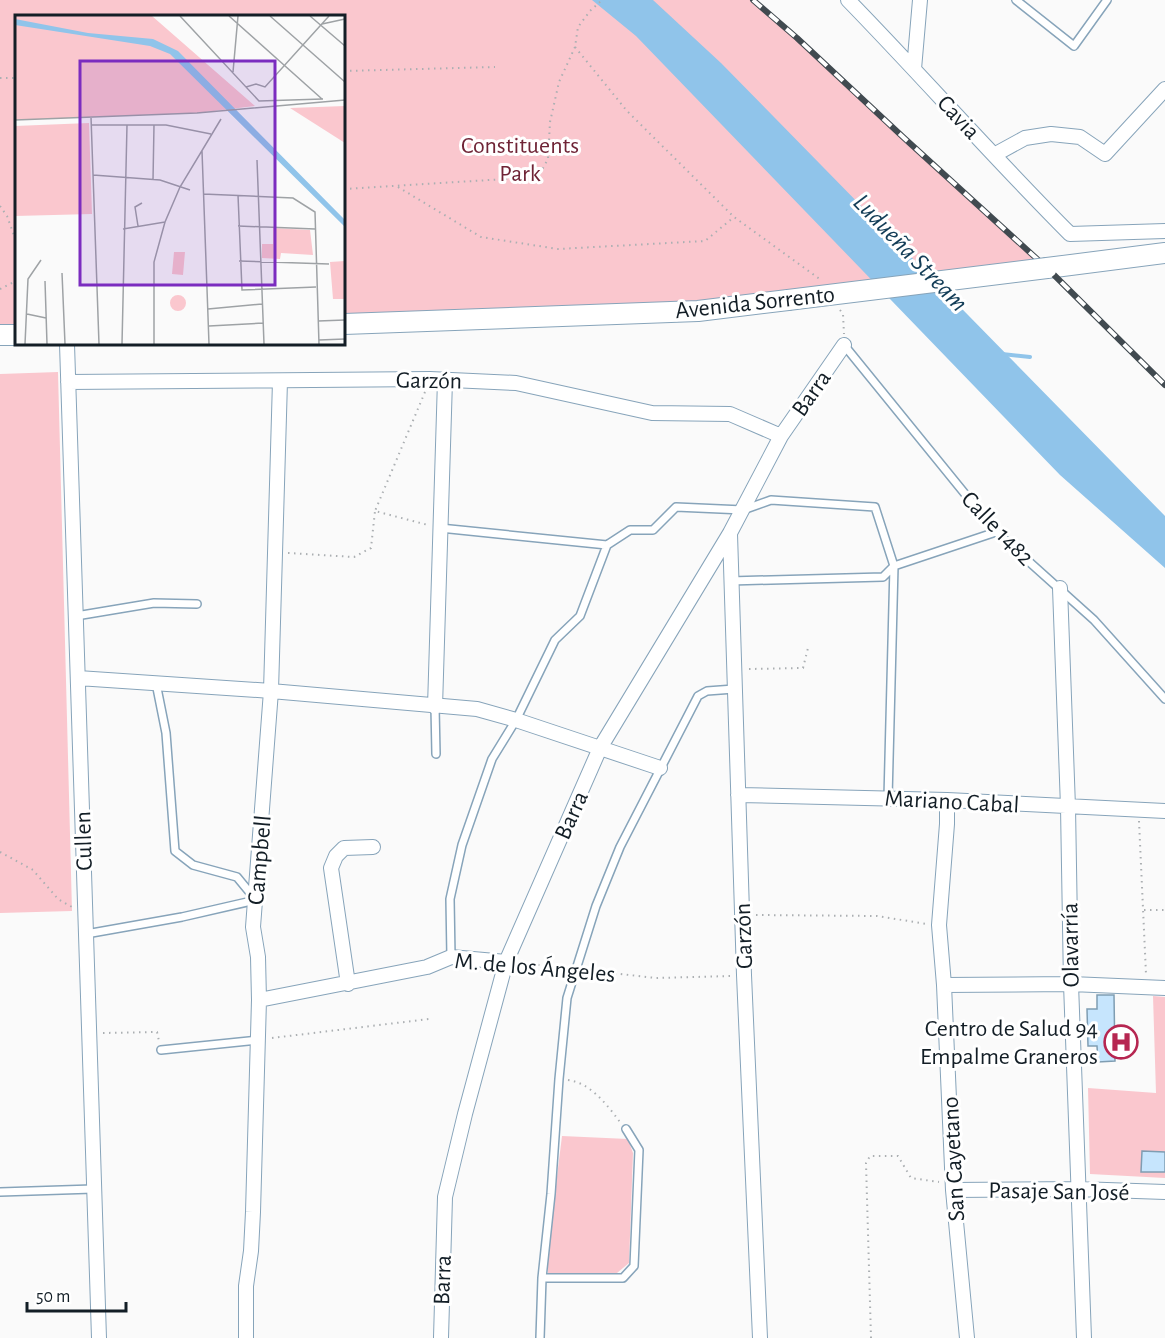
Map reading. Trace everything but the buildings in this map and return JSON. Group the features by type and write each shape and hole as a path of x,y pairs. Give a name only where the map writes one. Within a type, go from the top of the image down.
{"main road":[{"name":"Avenida Sorrento","path":"345,324 698,311 1165,253"}],"street":[{"name":"Cavia","path":"848,0 915,69 1021,185 1070,234 1165,231"},
{"path":"915,69 920,0"},
{"path":"994,155 1025,138 1051,134 1080,137 1105,154 1165,89"},
{"name":"Cullen","path":"67,345 99,1338"},
{"name":"Barra","path":"441,1338 445,1197 506,962 600,748 744,510 781,436 844,345"},
{"name":"Garzón","path":"68,382 430,380 516,382 652,413 730,414 781,436"},
{"path":"435,706 445,380"},
{"name":"Campbell","path":"246,1338 246,1286 253,1212 259,1000 258,957 253,927 271,691 280,381"},
{"name":"Garzón","path":"730,533 744,975 760,1338"},
{"name":"Olavarría","path":"1060,588 1084,1338"},
{"path":"78,678 271,691 477,709 660,768"},
{"name":"Mariano Cabal","path":"738,795 947,800 1165,811"},
{"name":"San Cayetano","path":"947,800 948,824 939,926 944,985 953,1190 967,1338"},
{"path":"348,984 331,868 336,856 345,848 373,847"},
{"name":"M. de los Ángeles","path":"259,1000 348,984 427,966 451,957 506,962"},
{"path":"944,985 1071,984 1165,988"},
{"name":"Pasaje San José","path":"953,1190 1078,1189 1165,1192"}],"lane":[{"path":"1016,0 1074,46 1107,0"},
{"name":"Calle 1482","path":"844,345 996,532 1094,620 1165,699"},
{"path":"451,957 450,898 462,845 492,759 516,720 555,640 580,616 608,545 630,530 653,530 676,507 744,510 771,500 875,507 894,566 888,798"},
{"path":"439,528 608,545"},
{"path":"730,581 883,576 894,566 996,532"},
{"path":"76,616 154,603 197,604"},
{"path":"86,934 182,917 256,900 237,877 193,865 175,851 166,733 156,683"},
{"path":"540,1338 542,1278 567,998 596,906 620,847 698,696 707,692 734,689"},
{"path":"435,706 436,754"},
{"path":"161,1050 258,1040"},
{"path":"542,1278 623,1278 634,1266 639,1150 626,1129"},
{"path":"0,1192 93,1189"}],"path":[{"path":"345,189 538,177 548,159 550,122 559,82 575,47 578,27 602,0"},
{"path":"575,47 627,111 734,217 821,279 826,288"},
{"path":"345,71 495,68"},
{"path":"398,187 481,237 558,249 705,241 734,217"},
{"path":"0,206 7,216 15,238"},
{"path":"0,289 15,282"},
{"path":"837,305 843,314 844,345"},
{"path":"276,553 354,557 371,548 375,511 430,380"},
{"path":"375,511 439,528"},
{"path":"734,670 803,668 808,648"},
{"path":"1138,809 1146,987"},
{"path":"0,852 33,870 58,899 85,914"},
{"path":"1143,909 1165,910"},
{"path":"742,915 878,916 939,926"},
{"name":"M. de los Ángeles","path":"506,962 656,978 744,975"},
{"path":"258,1040 429,1019"},
{"path":"89,1033 157,1032 161,1050"},
{"path":"559,1079 577,1081 603,1100 626,1129"},
{"path":"871,1338 866,1163 870,1156 898,1156 911,1178 940,1182 953,1190"}],"green space":[{"name":"Constituents Park","path":"0,0 753,0 1047,268 698,311 345,324 345,15 15,15 15,335 0,335"},
{"path":"58,372 72,911 0,913 0,374"},
{"path":"1153,996 1165,997 1165,1178 1090,1174 1088,1088 1156,1093"},
{"path":"562,1136 628,1139 633,1153 629,1263 617,1273 548,1273 548,1249"}],"water":[{"path":"592,0 653,0 721,63 1165,516 1165,568 1060,475 636,36"}],"waterway":[{"path":"1002,354 1030,357"}],"railway":[{"path":"753,0 1047,268 1165,385"}],"place":[{"name":"Centro de Salud 94 Empalme Graneros","path":"1121,1042"}],"water label":[{"name":"Ludueña Stream","path":"911,252"}]}
